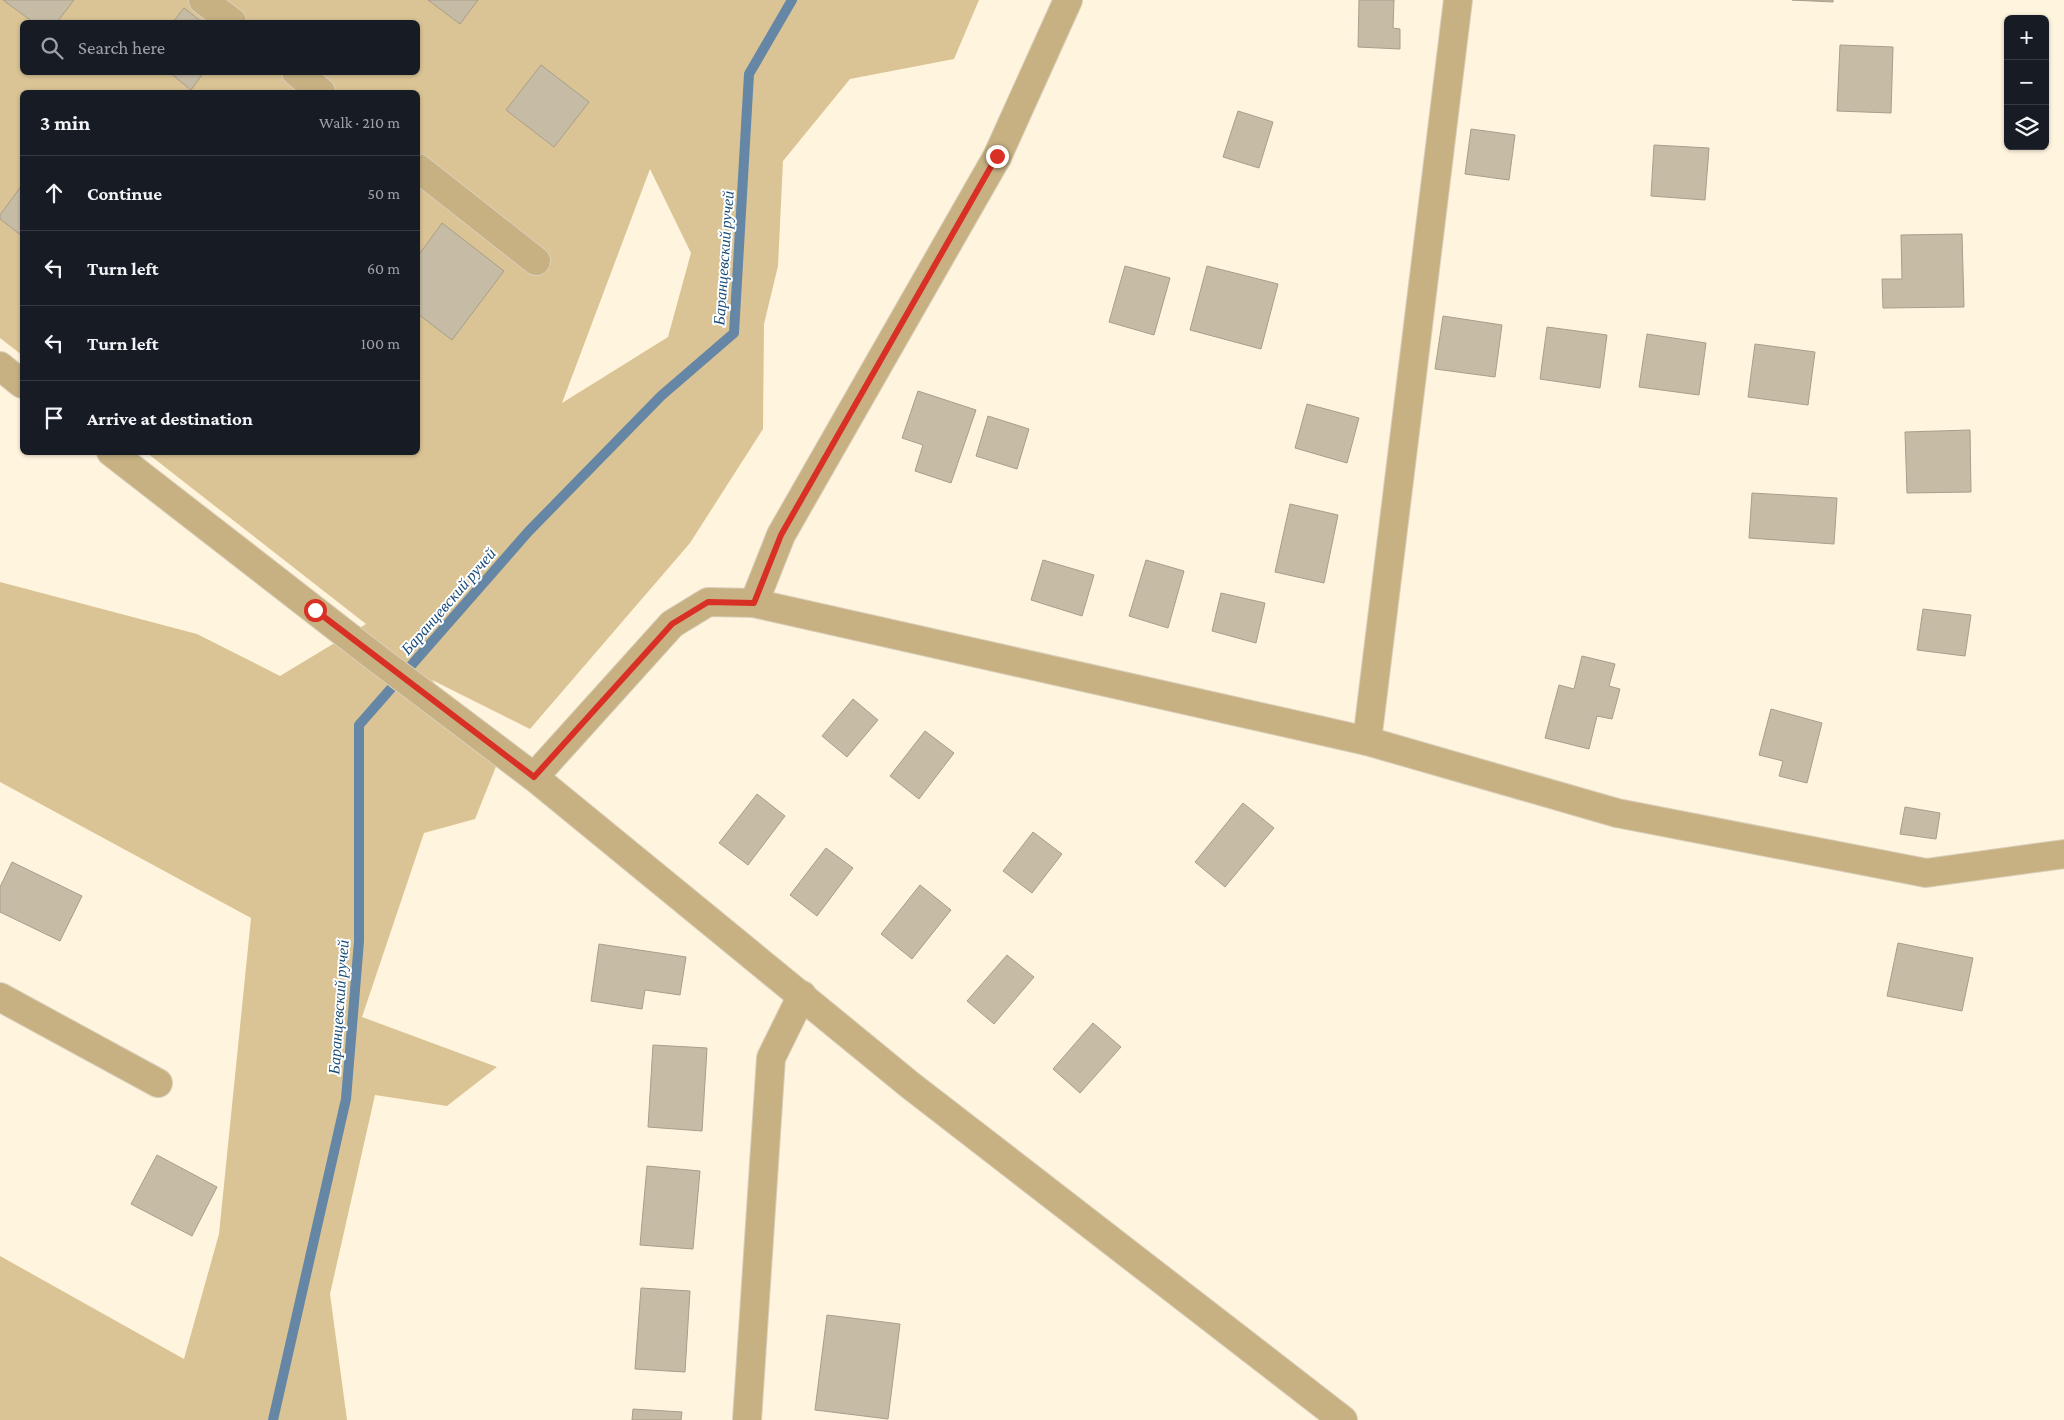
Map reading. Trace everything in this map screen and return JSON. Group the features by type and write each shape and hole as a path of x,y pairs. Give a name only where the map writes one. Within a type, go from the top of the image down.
{"lane":[{"path":"203,0 229,20"},
{"path":"754,603 781,535 997,156 1068,0"},
{"path":"1368,740 1458,0"},
{"path":"300,75 318,90"},
{"path":"420,170 536,261"},
{"path":"0,366 20,382"},
{"path":"115,455 534,777 917,1090 1342,1420"},
{"path":"534,777 672,624 708,602 754,603 1368,740 1617,813 1926,873 2064,854"},
{"path":"747,1420 771,1058 802,995"},
{"path":"0,997 158,1083"}],"shaded area":[{"path":"0,0 979,0 954,59 850,79 783,161 778,266 764,324 763,429 690,543 530,729 432,680 497,764 475,819 424,833 362,1017 497,1067 447,1106 375,1095 330,1294 347,1420 0,1420 0,1256 184,1359 219,1234 251,918 0,782 0,582 197,634 280,676 366,624 150,455 420,455 420,90 20,90 20,353 0,338","holes":["650,169 691,253 668,337 562,403"]}],"building":[{"path":"3,0 74,0 59,20 30,20"},
{"path":"428,0 478,0 460,24"},
{"path":"1359,0 1394,0 1393,28 1400,29 1400,49 1358,47"},
{"path":"1792,0 1833,0 1833,2"},
{"path":"184,8 199,20 175,20"},
{"path":"1840,45 1893,47 1891,113 1837,111"},
{"path":"541,65 589,102 554,147 506,110"},
{"path":"173,75 202,75 191,90"},
{"path":"1238,111 1273,122 1259,168 1223,157"},
{"path":"1471,129 1515,135 1509,180 1465,174"},
{"path":"1654,145 1709,148 1705,200 1651,196"},
{"path":"20,188 20,234 0,219 0,215"},
{"path":"442,223 504,271 452,340 420,316 420,253"},
{"path":"1962,234 1964,307 1883,308 1882,279 1902,279 1901,235"},
{"path":"1125,266 1170,278 1154,335 1109,322"},
{"path":"1207,266 1278,284 1261,349 1190,330"},
{"path":"1443,316 1502,325 1495,377 1435,369"},
{"path":"1547,327 1607,335 1600,388 1540,379"},
{"path":"1647,334 1706,343 1699,395 1639,387"},
{"path":"1755,344 1815,352 1808,405 1748,397"},
{"path":"918,391 976,410 951,483 915,471 923,445 902,438"},
{"path":"1307,404 1359,418 1347,463 1295,448"},
{"path":"988,416 1029,429 1017,469 976,456"},
{"path":"1970,430 1971,492 1907,493 1905,432"},
{"path":"1752,493 1837,498 1834,544 1749,538"},
{"path":"1290,504 1338,515 1324,583 1275,572"},
{"path":"1043,560 1094,575 1082,616 1031,600"},
{"path":"1146,560 1184,571 1168,628 1129,616"},
{"path":"1221,593 1265,603 1256,643 1212,631"},
{"path":"1923,609 1971,615 1965,656 1917,650"},
{"path":"1582,656 1615,664 1609,686 1620,689 1612,719 1597,716 1589,749 1545,738 1559,685 1574,689"},
{"path":"853,699 878,720 847,757 822,736"},
{"path":"1771,709 1822,723 1807,783 1779,776 1783,761 1759,755"},
{"path":"925,731 954,753 919,799 890,776"},
{"path":"757,794 785,816 748,865 719,843"},
{"path":"1243,803 1274,828 1225,887 1195,862"},
{"path":"1905,807 1940,813 1936,839 1900,834"},
{"path":"1033,832 1062,854 1032,893 1003,871"},
{"path":"826,848 853,868 817,916 790,895"},
{"path":"12,862 82,896 60,941 0,912 0,887"},
{"path":"920,885 951,910 912,959 881,934"},
{"path":"1898,943 1973,958 1962,1011 1887,996"},
{"path":"599,944 686,957 680,995 645,990 642,1009 591,1001"},
{"path":"1007,955 1034,977 994,1024 967,1001"},
{"path":"1093,1023 1121,1047 1080,1093 1053,1069"},
{"path":"653,1045 707,1048 702,1131 648,1127"},
{"path":"157,1155 217,1187 192,1236 131,1204"},
{"path":"647,1166 700,1171 693,1249 640,1245"},
{"path":"641,1288 690,1291 685,1372 635,1369"},
{"path":"827,1315 900,1324 888,1419 815,1410"},
{"path":"633,1409 682,1412 681,1420 632,1420"}],"waterway":[{"name":"Баранцевский ручей","path":"273,1420 346,1099 359,941 359,725 528,532 661,396 734,333 749,74 792,0"}],"route":[{"path":"315,610 534,777 672,624 708,602 754,603 781,535 997,156"}]}
